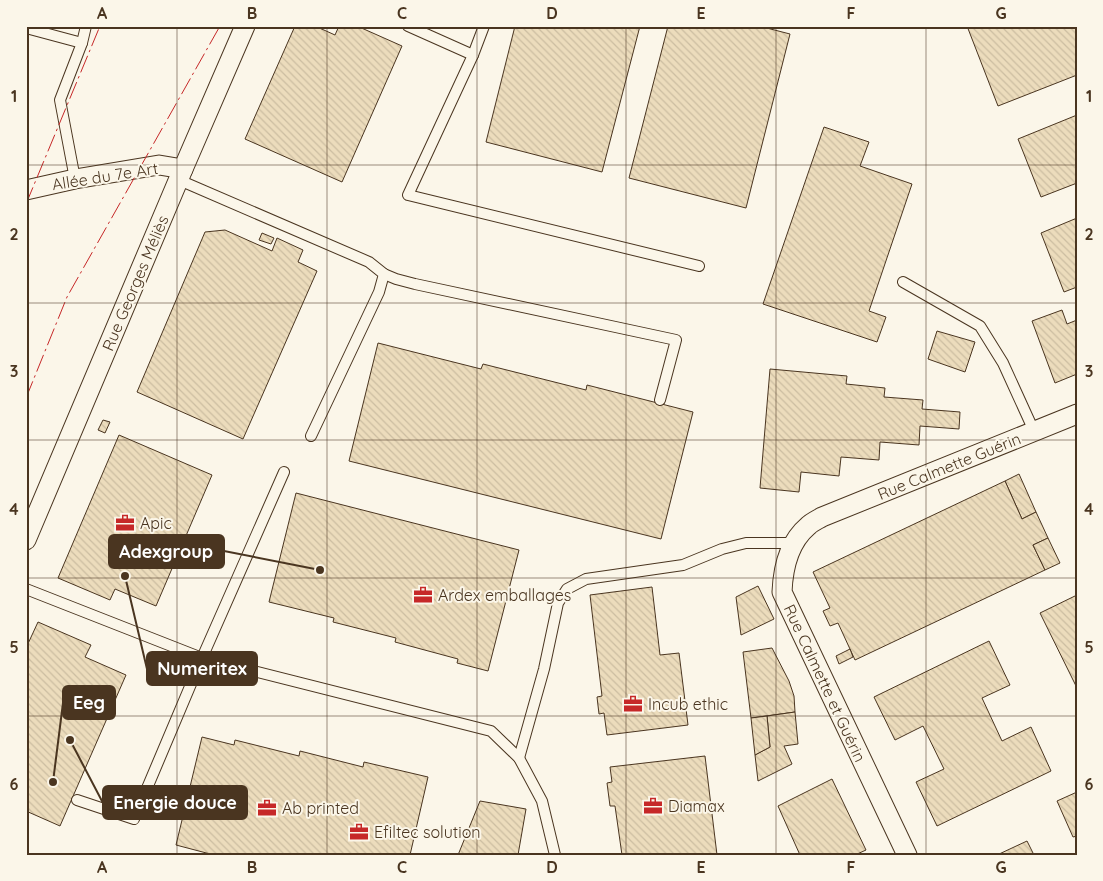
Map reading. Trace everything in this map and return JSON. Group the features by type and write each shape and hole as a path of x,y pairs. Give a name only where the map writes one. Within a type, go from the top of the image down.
{"street":[{"name":"Rue Georges Méliès","path":"26,540 246,26"},
{"name":"Allée du 7e Art","path":"26,190 74,179 159,165 181,175"},
{"name":"Rue Calmette Guérin","path":"822,518 1076,415"},
{"name":"Rue Calmette et Guérin","path":"822,518 808,526 795,543 782,574 782,592 907,855"}],"lane":[{"path":"74,179 60,100 82,43 86,26"},
{"path":"408,26 473,55"},
{"path":"484,26 473,55 408,195 699,266"},
{"path":"26,28 82,43"},
{"path":"181,175 369,262 384,274 396,279 676,340 660,400"},
{"path":"311,436 379,292 384,274"},
{"path":"903,282 980,326 1003,363 1034,431"},
{"path":"77,800 134,819 284,472"},
{"path":"518,758 544,669 558,603 567,589 586,579 683,565 722,549 746,544 795,543"},
{"path":"26,589 202,658 492,731 518,758 542,801 555,855"}],"building":[{"path":"295,26 315,26 335,35 339,26 357,26 402,46 342,182 245,139"},
{"path":"515,26 640,26 602,172 486,142"},
{"path":"668,26 759,26 790,34 746,208 629,178"},
{"path":"967,26 1077,26 1077,75 998,106"},
{"path":"1077,115 1077,183 1041,197 1018,139"},
{"path":"824,127 869,142 860,166 912,184 869,311 886,317 877,342 763,304"},
{"path":"1077,218 1077,287 1064,292 1041,233"},
{"path":"225,230 272,251 277,238 303,250 298,262 317,271 243,439 137,392 205,232"},
{"path":"262,233 274,238 271,244 259,240"},
{"path":"1062,310 1067,324 1077,320 1077,374 1055,383 1032,321"},
{"path":"937,331 975,342 965,372 928,359"},
{"path":"378,343 481,369 483,364 586,390 587,385 693,412 661,539 349,461"},
{"path":"770,369 847,376 846,384 885,388 884,397 923,400 922,409 960,412 959,429 920,426 919,445 880,442 879,460 841,457 839,476 801,472 799,492 760,488"},
{"path":"103,420 110,422 105,433 98,430"},
{"path":"119,435 212,475 156,606 115,589 110,600 58,578"},
{"path":"1019,474 1036,512 1022,519 1005,481"},
{"path":"1005,481 1022,519 1036,512 1048,538 1033,545 1045,570 855,660 838,623 830,626 823,611 830,608 813,572"},
{"path":"296,493 519,550 488,671 457,663 458,659 395,642 396,638 333,622 334,618 269,602"},
{"path":"1048,538 1060,563 1045,570 1033,545"},
{"path":"758,586 774,619 741,635 736,597"},
{"path":"652,587 660,655 679,653 688,725 607,735 604,713 599,714 597,697 602,696 590,595"},
{"path":"1077,595 1077,688 1040,613"},
{"path":"38,622 91,645 85,657 126,675 60,826 26,811 26,648"},
{"path":"989,641 1010,685 982,698 1002,741 1031,727 1051,771 937,826 916,782 944,769 923,726 895,740 874,697"},
{"path":"772,648 789,681 794,696 795,712 751,718 743,652"},
{"path":"850,649 853,657 839,664 836,656"},
{"path":"795,712 798,744 784,746 792,764 758,781 755,755 770,747 767,716"},
{"path":"767,716 770,747 755,755 751,718"},
{"path":"202,737 234,745 235,740 299,756 300,751 363,767 364,762 428,777 410,855 214,855 176,845"},
{"path":"705,756 717,855 622,855 615,806 610,806 607,783 612,782 610,767"},
{"path":"832,779 866,850 855,855 800,855 778,806"},
{"path":"1077,792 1077,836 1073,837 1057,801"},
{"path":"480,801 526,809 518,855 458,855"},
{"path":"1027,841 1034,855 997,855"}],"power":[{"path":"26,204 100,26"},
{"path":"26,398 67,297 220,26"}],"place":[{"name":"Apic","path":"125,523"},
{"name":"Adexgroup","path":"320,570"},
{"name":"Numeritex","path":"125,576"},
{"name":"Ardex emballages","path":"423,595"},
{"name":"Incub ethic","path":"633,704"},
{"name":"Energie douce","path":"70,740"},
{"name":"Eeg","path":"53,782"},
{"name":"Diamax","path":"653,806"},
{"name":"Ab printed","path":"267,808"},
{"name":"Efiltec solution","path":"359,832"}]}
